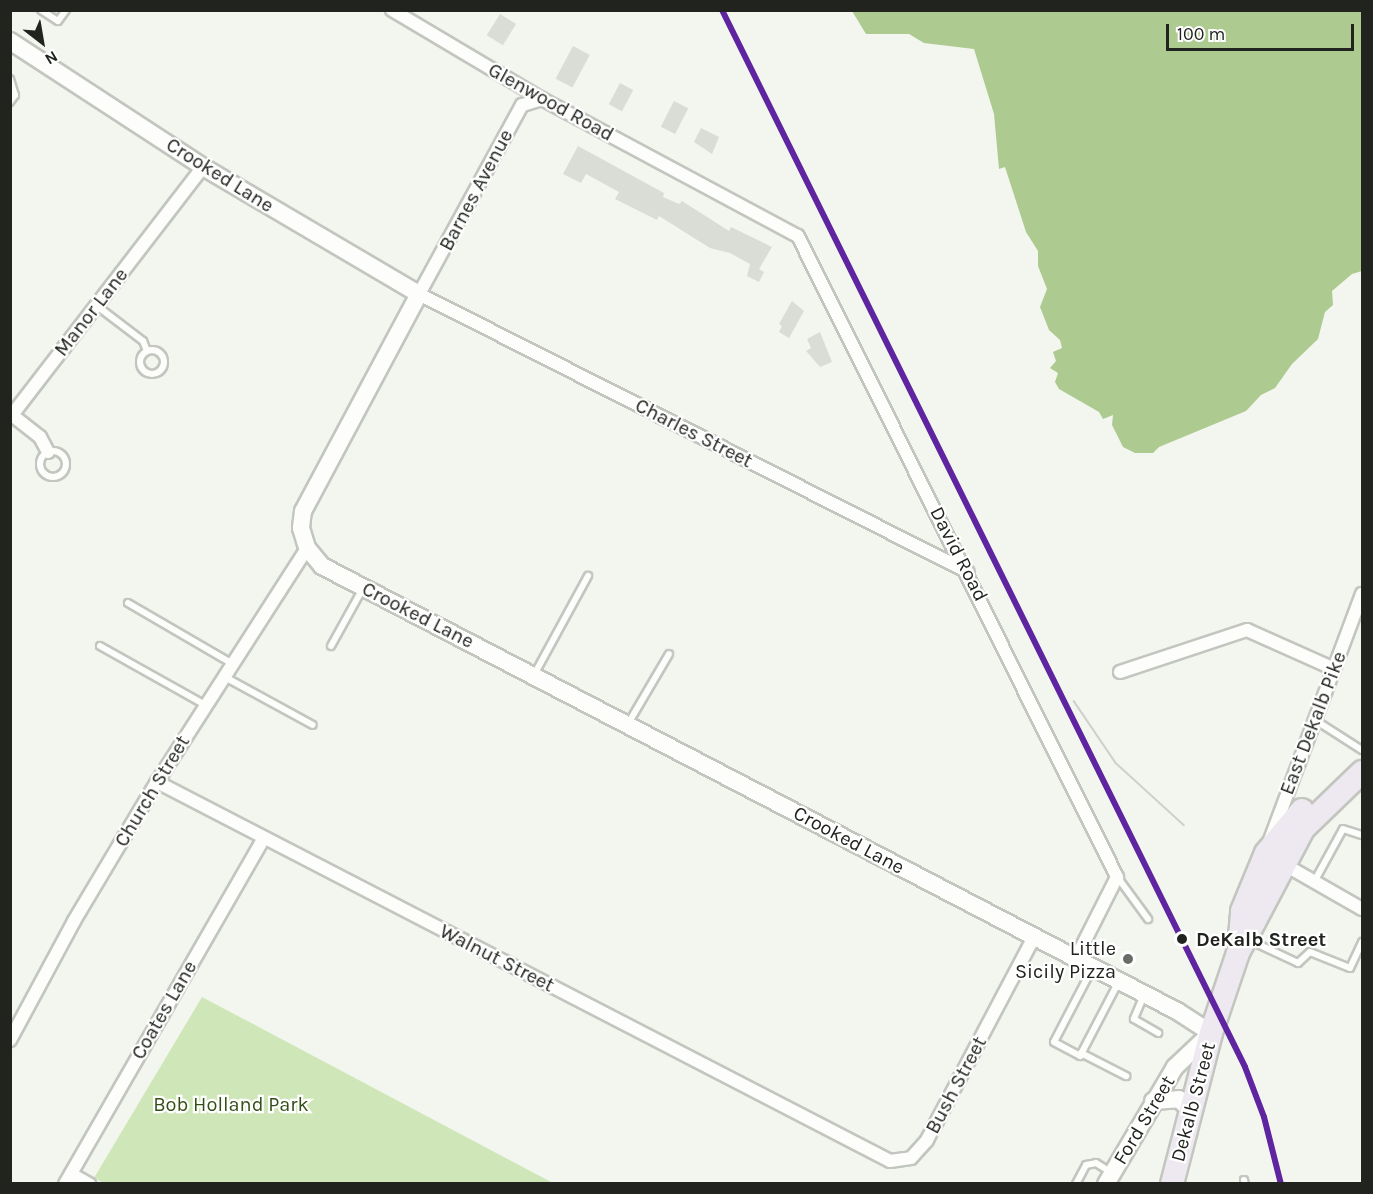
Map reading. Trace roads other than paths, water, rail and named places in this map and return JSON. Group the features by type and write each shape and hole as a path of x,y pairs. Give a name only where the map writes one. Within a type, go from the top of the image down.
{"highway":[{"name":"Dekalb Street","path":"1172,1184 1213,1026 1242,946 1242,910 1321,789 1362,752"},
{"name":"Dekalb Street","path":"1274,858 1362,772"}],"street":[{"name":"Glenwood Road","path":"392,10 542,99 713,189"},
{"name":"Crooked Lane","path":"10,41 202,166 419,294"},
{"name":"Barnes Avenue","path":"419,294 522,105 542,99"},
{"name":"Manor Lane","path":"48,452 39,437 12,415 202,166"},
{"name":"David Road","path":"713,189 798,236 968,572 1117,877"},
{"path":"307,549 301,528 310,493 419,294"},
{"name":"Charles Street","path":"419,294 968,572"},
{"name":"Crooked Lane","path":"307,549 322,566 1075,960 1144,995 1213,1026"},
{"name":"Church Street","path":"10,1040 74,921 157,782 222,676 307,549"},
{"name":"East Dekalb Pike","path":"1274,858 1314,720 1362,594"},
{"path":"1120,672 1247,630 1334,669"},
{"name":"Walnut Street","path":"157,782 839,1133"},
{"name":"Coates Lane","path":"68,1179 264,838"},
{"path":"1274,858 1362,909"},
{"path":"1075,960 1117,877"},
{"name":"Bush Street","path":"839,1133 890,1161 918,1154 1034,937"},
{"name":"Ford Street","path":"1109,1178 1175,1067 1213,1026"},
{"path":"1153,1101 1179,1100 1190,1110"},
{"path":"68,1179 89,1184"}],"lane":[{"path":"42,10 58,21 66,10"},
{"path":"10,79 15,95 10,102"},
{"path":"96,305 143,341 147,351"},
{"path":"156,350 163,356 164,366 158,373 149,374 141,368 140,359 147,351 156,350"},
{"path":"48,452 57,452 65,458 66,468 59,476 49,476 42,470 41,460 48,452"},
{"path":"534,675 588,576"},
{"path":"331,646 364,586"},
{"path":"128,603 231,663"},
{"path":"100,646 205,705"},
{"path":"628,725 669,654"},
{"path":"222,676 313,725"},
{"path":"1314,720 1362,752"},
{"path":"1314,882 1343,829 1362,835"},
{"path":"1117,877 1148,919"},
{"path":"1242,946 1298,963 1310,952 1350,968 1362,942"},
{"path":"1093,969 1054,1042 1080,1056 1119,982"},
{"path":"1144,995 1134,1018 1158,1033"},
{"path":"1081,1053 1126,1076"},
{"path":"1076,1184 1086,1165 1095,1163 1109,1178"}],"tram line":[{"path":"1074,701 1116,763 1184,825"}],"place":[{"name":"DeKalb Street","path":"1182,939"},
{"name":"Little Sicily Pizza","path":"1128,959"}],"park label":[{"name":"Bob Holland Park","path":"231,1104"}]}
